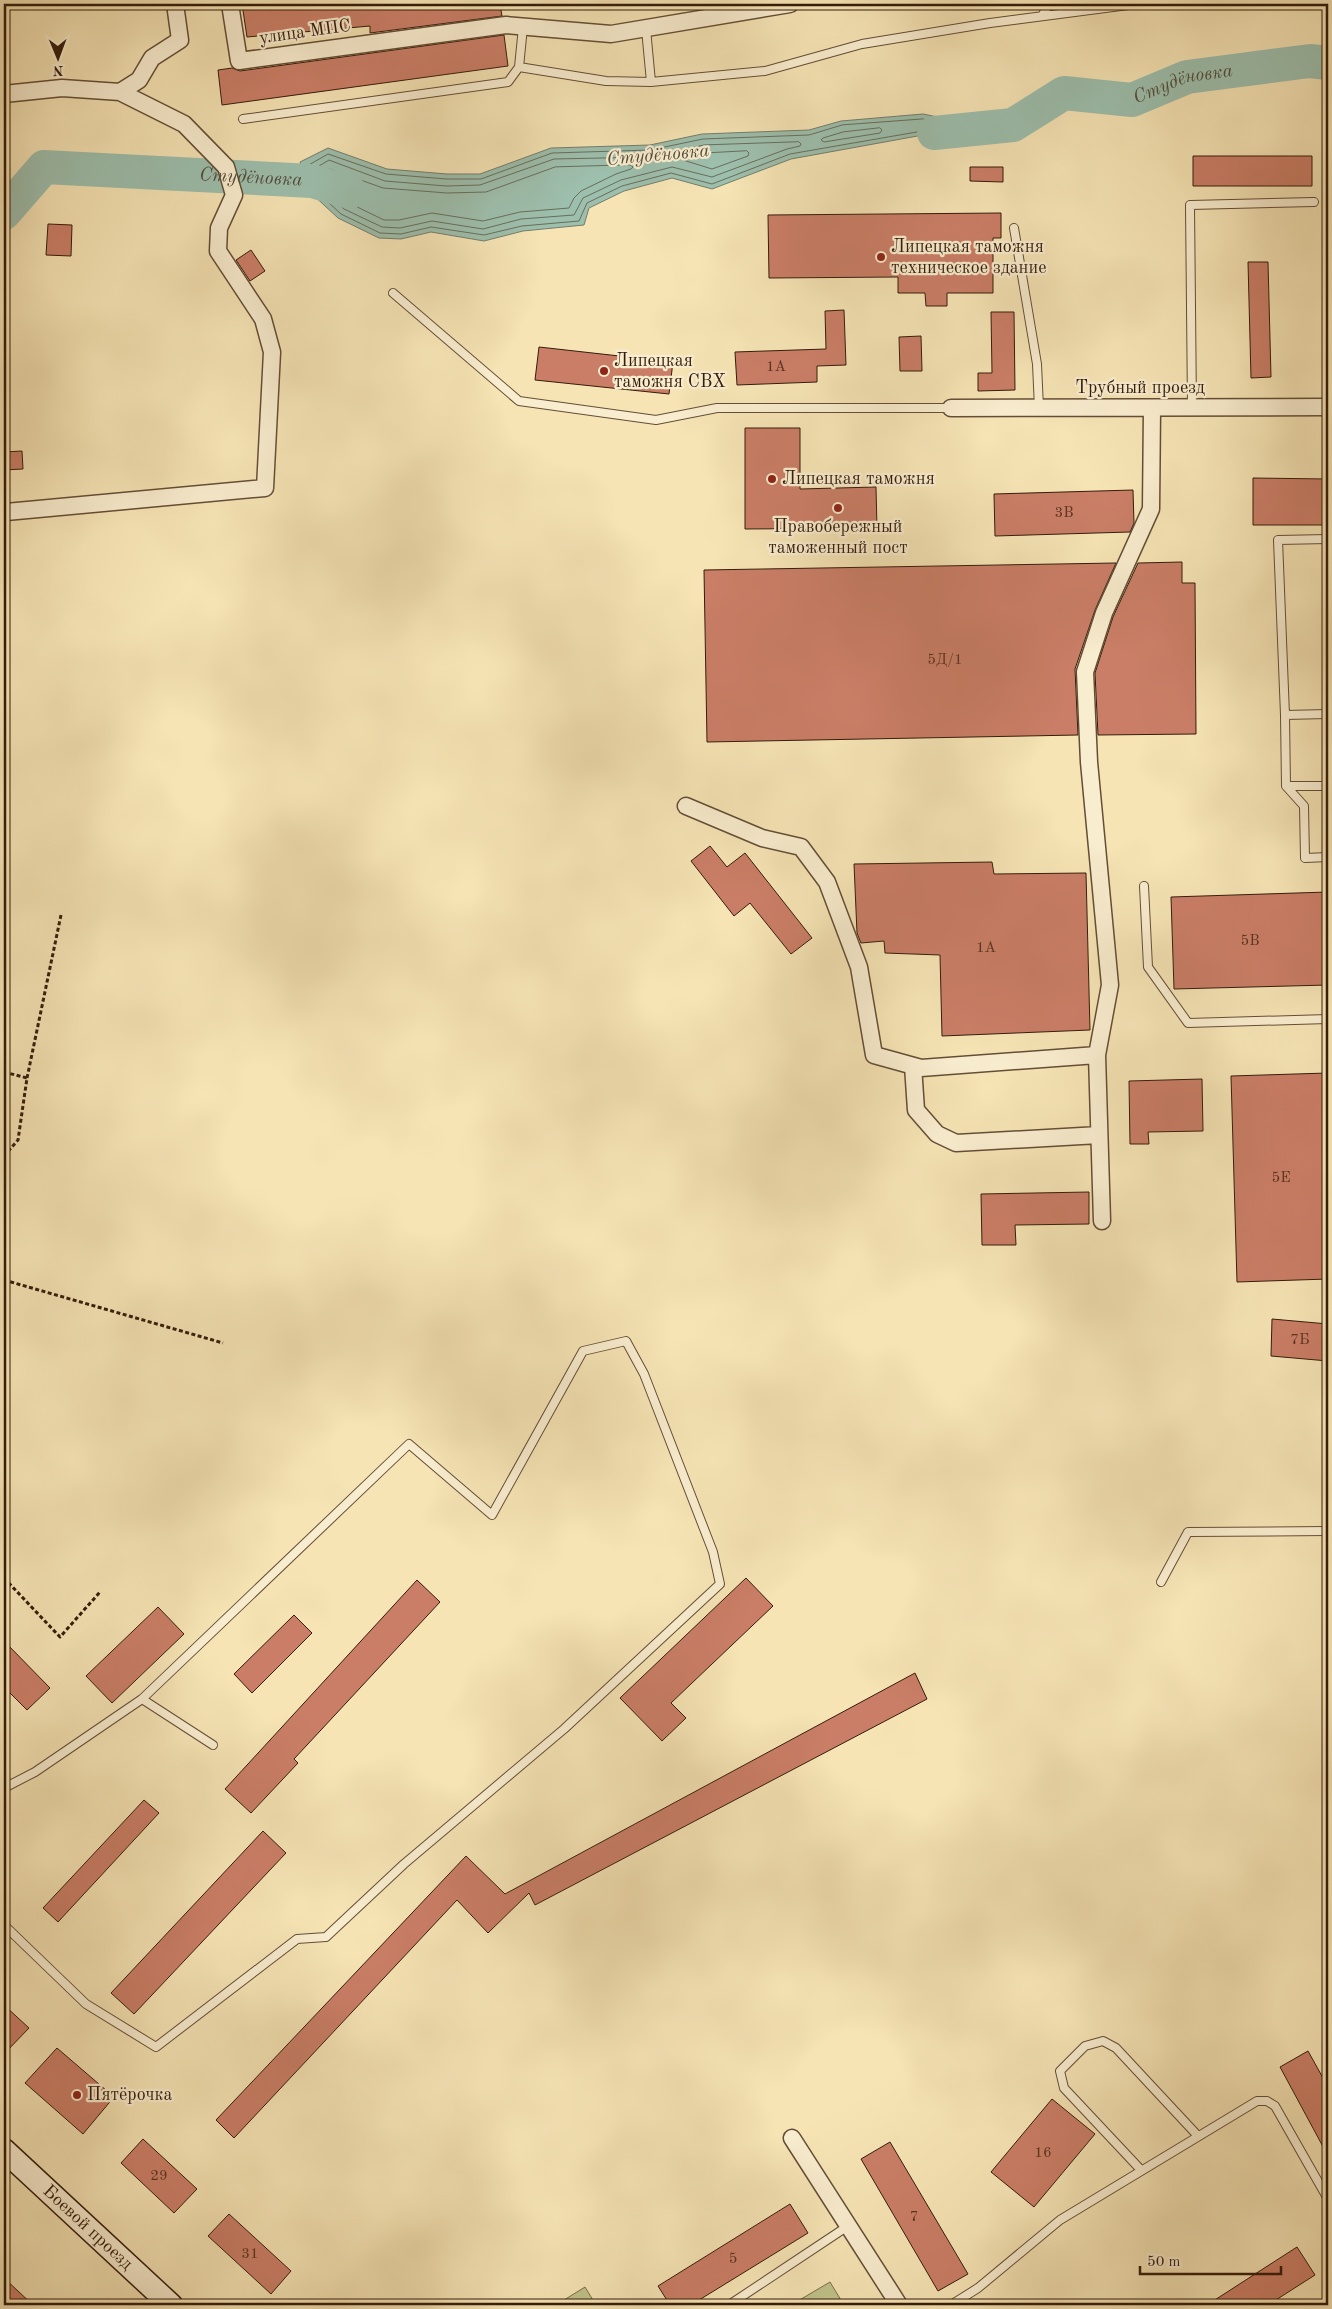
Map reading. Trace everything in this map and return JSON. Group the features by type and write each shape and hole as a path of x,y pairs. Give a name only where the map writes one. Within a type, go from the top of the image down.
{"street":[{"path":"120,92 139,80 152,58 180,40 175,4"},
{"name":"улица МПС","path":"230,4 239,61 506,25 611,34 790,4"},
{"path":"4,94 62,88 120,92 184,124 226,167 234,195 219,228 218,251 263,319 272,352 265,488 4,511"},
{"name":"Трубный проезд","path":"951,408 1328,407"},
{"path":"1102,1221 1097,1055 1110,985 1092,799 1085,672 1104,613 1151,509 1152,408"},
{"path":"686,806 762,838 801,848 827,882 860,967 874,1055 921,1068 1097,1055"},
{"path":"913,1066 916,1110 937,1134 956,1143 1099,1135"},
{"path":"792,2138 899,2305"},
{"name":"Боевой проезд","path":"4,2150 171,2305"}],"lane":[{"path":"1042,16 1049,4"},
{"path":"519,67 606,80 651,82 765,71 862,44 1042,16 1136,4"},
{"path":"243,119 508,82 519,67 523,27"},
{"path":"646,29 651,82"},
{"path":"1192,408 1190,205 1314,202"},
{"path":"1014,228 1037,364 1038,408"},
{"path":"393,293 519,400 656,420 717,408 951,408"},
{"path":"1328,539 1278,540 1286,786 1304,806 1305,858 1328,858"},
{"path":"1285,715 1328,714"},
{"path":"1286,786 1328,786"},
{"path":"1144,886 1148,966 1188,1023 1328,1019"},
{"path":"4,1788 36,1772 142,1699 409,1444 492,1515 583,1351 626,1342 644,1374 662,1418 713,1552 720,1584 564,1729 404,1864 326,1937 297,1939 156,2047 86,2004 4,1926"},
{"path":"1161,1582 1188,1532 1328,1531"},
{"path":"142,1699 213,1745"},
{"path":"1141,2170 1064,2088 1060,2071 1085,2046 1103,2041 1116,2048 1198,2136"},
{"path":"950,2305 978,2288 1060,2220 1257,2101 1267,2101 1275,2106 1328,2199"},
{"path":"729,2305 848,2226"}],"path":[{"path":"4,1156 18,1140 27,1078 61,915"},
{"path":"4,1072 27,1078"},
{"path":"4,1280 223,1343"},
{"path":"4,1578 60,1637 100,1592"}],"green space":[{"path":"830,2282 844,2305 791,2305"},
{"path":"585,2287 596,2305 556,2305"}],"water":[{"path":"923,114 952,120 978,120 984,140 934,133 791,159 712,189 672,178 624,191 589,208 584,225 523,231 484,241 431,232 401,239 379,238 338,218 310,192 300,162 328,148 387,169 447,174 480,174 551,148 650,145 702,134 809,130 841,121"}],"building":[{"path":"242,4 500,4 502,16 370,33 370,26 247,37"},
{"path":"504,35 508,66 222,105 218,70 232,68 240,71"},
{"path":"1193,156 1312,156 1312,186 1193,186"},
{"path":"970,167 1003,167 1003,182 970,181"},
{"name":"Липецкая таможня техническое здание","path":"1001,213 1001,238 993,238 993,293 947,293 947,306 926,306 925,293 898,293 898,277 769,278 768,215"},
{"path":"48,224 72,225 71,256 46,255"},
{"path":"251,250 265,271 250,281 236,260"},
{"path":"1248,262 1268,262 1271,377 1251,378"},
{"path":"844,310 846,365 817,366 817,382 737,385 735,352 826,349 825,311"},
{"path":"991,312 1014,312 1015,390 978,391 978,373 992,373"},
{"path":"921,336 922,371 900,371 899,337"},
{"name":"Липецкая таможня СВХ","path":"539,347 673,362 669,394 535,380"},
{"name":"Липецкая таможня","path":"745,428 800,428 800,489 876,487 877,528 745,529"},
{"path":"22,451 23,469 4,470 4,452"},
{"path":"1253,478 1328,479 1328,525 1253,525"},
{"path":"1133,490 1134,523 1130,532 995,536 994,494"},
{"path":"1182,562 1182,583 1195,583 1196,734 1098,735 1095,673 1113,617 1138,563"},
{"path":"1116,563 1095,610 1075,669 1078,735 707,742 704,570"},
{"path":"710,846 727,867 745,853 812,938 791,954 750,903 734,916 691,861"},
{"path":"992,862 994,874 1086,873 1090,1030 942,1036 940,955 885,953 884,941 861,943 857,933 854,864"},
{"path":"1328,892 1328,985 1174,989 1171,897"},
{"path":"1328,1073 1328,1279 1237,1282 1231,1076"},
{"path":"1202,1079 1203,1131 1148,1132 1149,1144 1130,1144 1129,1081"},
{"path":"1089,1192 1089,1224 1015,1225 1016,1245 982,1245 981,1194"},
{"path":"1272,1319 1328,1324 1328,1361 1271,1356"},
{"path":"746,1578 773,1606 671,1703 686,1718 662,1741 620,1698"},
{"path":"417,1580 440,1602 294,1759 298,1763 251,1813 225,1789"},
{"path":"158,1607 184,1634 112,1703 86,1676"},
{"path":"294,1615 312,1633 252,1693 234,1674"},
{"path":"4,1641 50,1688 27,1710 4,1687"},
{"path":"915,1673 927,1699 535,1905 529,1893 488,1933 457,1900 234,2138 216,2120 466,1856 505,1894"},
{"path":"144,1800 159,1813 58,1922 43,1908"},
{"path":"263,1831 286,1853 134,2014 111,1993"},
{"path":"4,2005 29,2028 4,2054"},
{"path":"57,2048 114,2097 83,2134 25,2083"},
{"path":"1308,2051 1328,2087 1328,2156 1280,2067"},
{"path":"1052,2099 1095,2134 1034,2207 991,2172"},
{"path":"143,2139 197,2189 174,2213 121,2163"},
{"path":"890,2142 968,2274 938,2291 861,2159"},
{"path":"790,2204 808,2233 691,2305 670,2305 658,2286"},
{"path":"229,2214 291,2271 271,2294 208,2236"},
{"path":"1297,2247 1315,2275 1268,2305 1207,2305"},
{"path":"4,2278 33,2305 4,2305"}],"waterway":[{"name":"Студёновка","path":"934,133 1013,125 1064,93 1132,100 1187,77 1310,61 1328,63"},
{"name":"Студёновка","path":"4,213 44,167 312,181 350,192"}],"place":[{"name":"Липецкая таможня техническое здание","path":"881,257"},
{"name":"Липецкая таможня СВХ","path":"604,371"},
{"name":"Липецкая таможня","path":"772,479"},
{"name":"Правобережный таможенный пост","path":"838,508"},
{"name":"Пятёрочка","path":"77,2095"}]}
